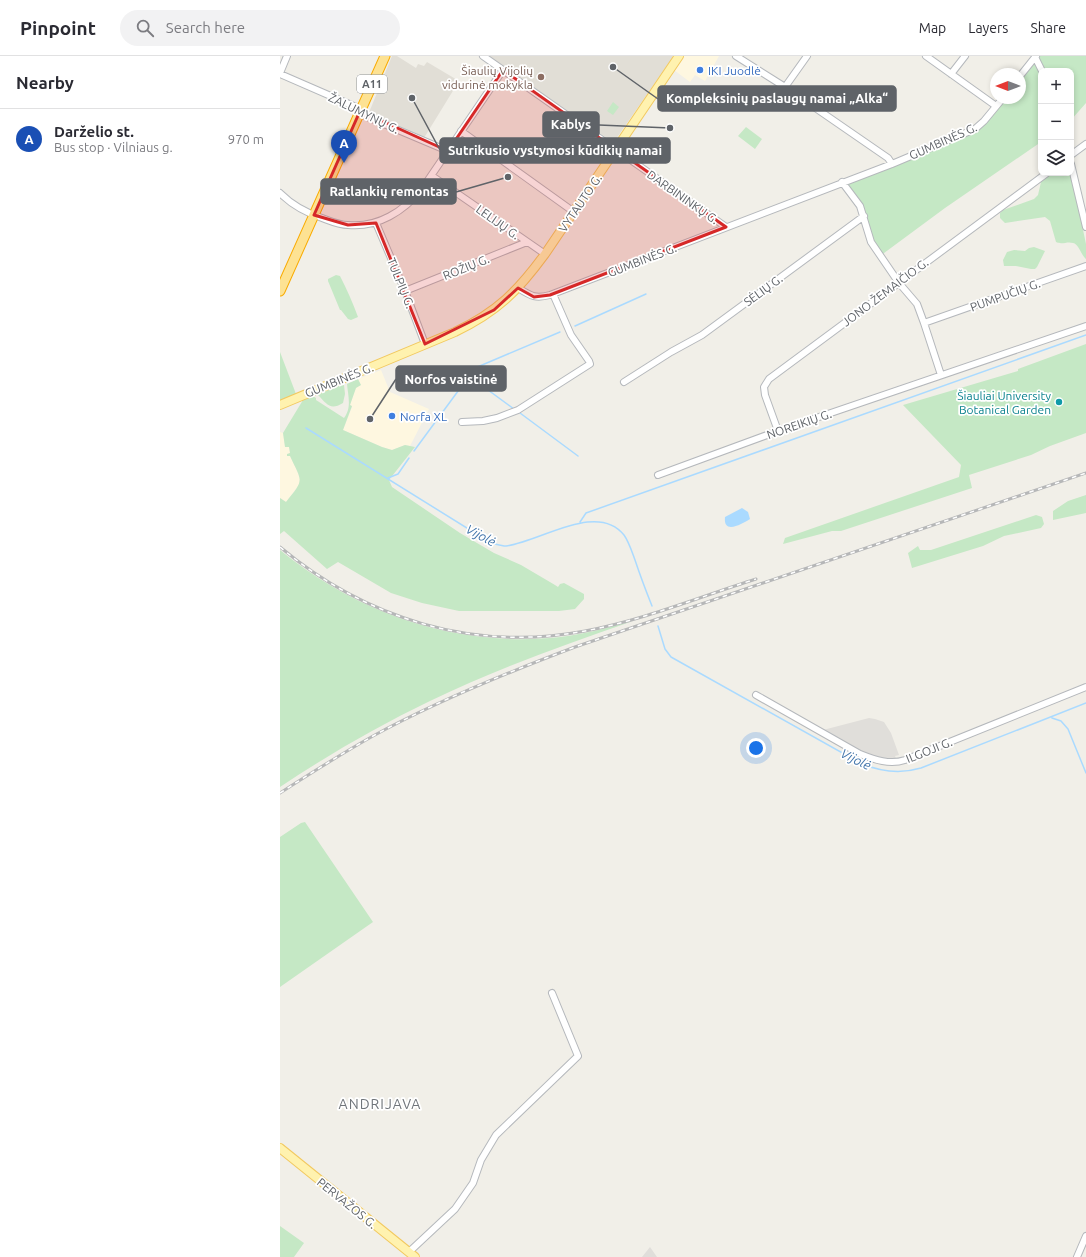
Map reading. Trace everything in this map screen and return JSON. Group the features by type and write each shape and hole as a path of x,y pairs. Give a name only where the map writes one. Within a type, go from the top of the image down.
{"highway":[{"name":"A11","path":"280,291 384,56"}],"main road":[{"name":"VYTAUTO G.","path":"518,288 545,254 679,56"},
{"name":"GUMBINĖS G.","path":"280,405 455,332 480,320 498,307 518,288"},
{"name":"PERVAŽOS G.","path":"280,1148 412,1254"}],"street":[{"path":"280,73 287,56"},
{"name":"DARBININKŲ G.","path":"483,56 726,227"},
{"path":"736,56 785,87 888,158 892,164"},
{"path":"785,87 807,56"},
{"path":"926,56 996,106"},
{"path":"951,74 965,56"},
{"path":"1026,68 1036,56 1041,68"},
{"path":"280,193 298,207 314,215 348,226 376,223 406,207 432,176 503,70"},
{"name":"ŽALUMYNŲ G.","path":"280,73 356,107 365,116 448,151"},
{"name":"GUMBINĖS G.","path":"518,288 534,297 544,297 553,294 892,164 975,129 984,121 996,106"},
{"path":"461,131 574,212"},
{"path":"1074,153 1086,144"},
{"path":"1074,175 1085,217 1086,227"},
{"name":"LELIJŲ G.","path":"432,176 545,254"},
{"name":"JONO ŽEMAIČIO G.","path":"778,432 765,395 764,387 769,379 1043,176"},
{"path":"842,182 860,206 871,242 899,283 917,304 941,375"},
{"name":"SĖLIŲ G.","path":"624,382 671,352 702,335 864,216"},
{"name":"TULPIŲ G.","path":"376,223 405,291 425,344"},
{"name":"ROŽIŲ G.","path":"405,291 527,242"},
{"name":"PUMPUČIŲ G.","path":"924,324 1086,266"},
{"path":"462,422 483,421 497,418 518,410 590,364 571,335 553,294"},
{"name":"NOREIKIŲ G.","path":"658,475 941,375 1086,326"},
{"name":"ILGOJI G.","path":"756,695 860,754 871,759 899,762 1086,688"},
{"path":"412,1254 455,1209 473,1183 481,1160 496,1135 578,1056 552,993"},
{"path":"1077,1257 1086,1236"}],"highlighted area":[{"path":"503,70 726,227 550,295 534,297 518,288 494,310 425,344 376,223 348,225 314,215 360,111 448,151"}],"shaded area":[{"path":"392,56 397,56 416,68 418,64 424,66 427,62 459,81 424,138 368,115"},
{"path":"488,56 673,57 616,139 611,140"},
{"path":"684,56 719,56 705,81 695,75 690,82 674,70"},
{"path":"381,370 390,392 429,409 410,446 405,445 392,450 343,430 352,407 350,405 356,387 361,385 358,379"},
{"path":"280,432 283,433 285,446 289,447 290,453 288,456 290,456 300,479 299,485 286,502 280,498"},
{"path":"869,718 884,722 891,733 899,755 895,756 897,761 887,761 860,751 823,730"},
{"path":"650,1247 657,1257 642,1257"}],"green space":[{"path":"1036,56 1086,56 1086,103 1074,117 1074,68 1038,68 1038,144 945,208 880,256 871,242 864,216 842,182 975,129 998,104 1026,104 1026,68"},
{"path":"613,102 619,107 613,115 607,111"},
{"path":"746,127 762,139 755,149 738,136"},
{"path":"1049,176 1072,176 1086,244 1086,259 1075,244 1056,242 1050,221 1045,217 1005,223 1000,218 1000,213 1003,210 1034,199 1038,195 1041,182"},
{"path":"1034,247 1045,251 1035,269 1004,266 1003,260 1007,252 1014,250 1025,251"},
{"path":"336,275 340,276 358,317 351,320 348,319 340,310 328,281 328,279"},
{"path":"1086,344 1086,433 1050,446 1031,455 969,475 972,488 841,531 832,531 783,544 785,538 959,477 961,465 903,405 1018,371 1018,369"},
{"path":"280,352 296,394 280,400"},
{"path":"358,379 361,385 356,388 350,405 352,406 343,430 392,450 405,445 415,447 389,480 392,487 460,533 494,553 521,565 558,587 560,584 564,583 584,594 584,599 575,609 559,611 459,611 422,603 391,593 338,562 327,569 284,531 280,534 280,498 286,502 296,489 300,480 290,456 287,456 287,454 290,453 289,447 285,447 283,433 303,400 313,396 316,400 344,418 349,406 347,384"},
{"path":"344,385 345,394 343,403 339,405 332,406 326,404 318,395 318,392 328,388"},
{"path":"1086,495 1086,513 1053,520 1053,511 1068,501"},
{"path":"1036,515 1042,517 1044,524 1041,528 1004,536 983,546 912,568 908,553 918,546 920,550 931,550"},
{"path":"280,550 309,572 340,591 373,607 406,620 441,630 477,636 513,639 550,638 581,634 633,621 556,648 455,689 391,720 280,787"},
{"path":"305,822 373,922 280,987 280,837 301,823"},
{"path":"280,1226 304,1243 294,1257 280,1257"}],"water":[{"path":"742,508 748,512 750,519 734,527 727,526 725,517"}],"waterway":[{"path":"575,326 646,294"},
{"path":"414,451 475,368 560,332"},
{"path":"580,522 586,513 1086,335"},
{"path":"469,376 514,409"},
{"path":"520,413 578,456"},
{"name":"Vijolė","path":"306,428 491,543 506,546 520,543 584,522 599,522 613,526 624,535 632,550 652,606"},
{"path":"388,478 398,474 409,458"},
{"name":"Vijolė","path":"658,626 665,649 671,657 862,764 877,769 906,771 921,768 1086,703"},
{"path":"1052,718 1061,721 1068,729 1086,773"}],"railway":[{"path":"280,793 349,750 397,723 447,699 523,667 575,647 1086,473"},
{"path":"280,547 313,572 348,593 385,611 423,624 462,633 503,637 544,636 585,631 629,621 756,579"}],"place":[{"name":"Kompleksinių paslaugų namai „Alka“","path":"613,67"},
{"name":"IKI Juodlė","path":"700,70"},
{"name":"Šiaulių Vijolių vidurinė mokykla","path":"541,77"},
{"name":"Sutrikusio vystymosi kūdikių namai","path":"412,98"},
{"name":"Kablys","path":"670,128"},
{"name":"Darželio st.","path":"344,163"},
{"name":"Ratlankių remontas","path":"508,177"},
{"name":"Šiauliai University Botanical Garden","path":"1059,402"},
{"name":"Norfa XL","path":"392,416"},
{"name":"Norfos vaistinė","path":"370,419"}],"district":[{"name":"ANDRIJAVA","path":"380,1104"}]}
